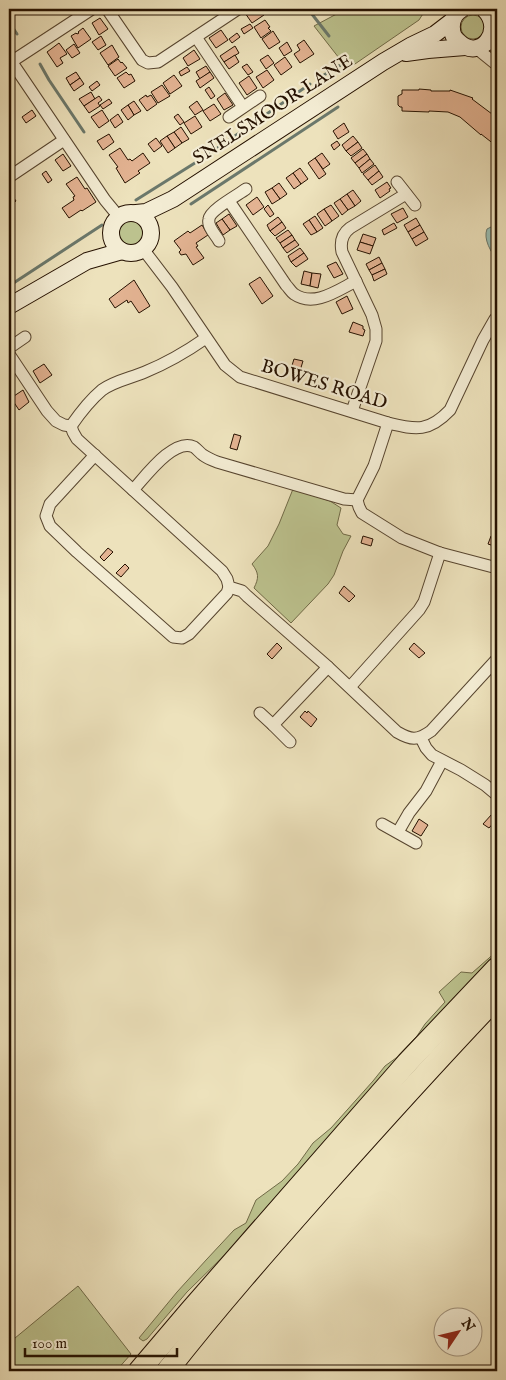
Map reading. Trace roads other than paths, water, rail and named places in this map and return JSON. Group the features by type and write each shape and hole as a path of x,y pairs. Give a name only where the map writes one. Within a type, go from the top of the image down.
{"highway":[{"path":"140,1371 407,1062 497,968"},
{"path":"167,1371 249,1270 413,1085 497,996"}],"street":[{"path":"92,9 10,60 105,200 115,224 111,237 122,251"},
{"path":"107,9 142,60 148,64 158,62 238,9"},
{"path":"484,9 490,14 493,21 497,52"},
{"path":"457,15 453,33 455,39 497,65"},
{"name":"SNELSMOOR LANE","path":"136,213 146,212 173,200 383,62 435,34 457,15"},
{"path":"470,48 486,44 494,28"},
{"path":"196,37 243,107"},
{"name":"SNELSMOOR LANE","path":"396,55 428,50 470,48"},
{"path":"229,117 260,96"},
{"path":"9,177 64,140"},
{"path":"397,182 415,205"},
{"path":"219,240 208,219 218,208 246,189"},
{"path":"352,411 376,341 376,329 372,315 342,252 341,242 350,228 406,194"},
{"name":"SNELSMOOR LANE","path":"151,231 161,213 173,200"},
{"path":"229,201 294,294 304,299 317,299 356,281"},
{"path":"9,306 87,261 122,251 133,253 143,249 150,241 151,231 146,219 136,213 124,214 87,261"},
{"name":"BOWES ROAD","path":"143,249 172,286 225,365 240,377 388,424 421,428 432,425 442,419 450,410 495,319"},
{"path":"9,348 25,337"},
{"path":"71,426 103,390 181,355 206,338"},
{"path":"9,354 47,411 56,421 71,426"},
{"path":"388,424 374,466 358,500 362,513 402,538 440,553 497,568"},
{"path":"71,426 77,439 95,455 222,571 227,579 229,587 227,593 189,634 182,638 173,637 50,526 46,516 50,504 95,455"},
{"path":"133,490 164,456 171,451 185,446 193,447 217,462 344,499 358,500"},
{"path":"350,687 419,610 424,602 440,553"},
{"path":"229,587 242,591 350,687 397,732 412,739 422,738 431,732 493,671 497,659"},
{"path":"273,725 328,667"},
{"path":"260,713 290,742"},
{"path":"422,738 432,756 486,785 497,796"},
{"path":"398,832 409,813 426,791 442,761"},
{"path":"382,824 416,843"}],"water":[{"path":"493,226 497,228 497,260 490,249 486,237 487,229"}],"waterway":[{"path":"308,9 329,36"},
{"path":"9,22 17,34"},
{"path":"40,64 84,132"},
{"path":"324,75 338,66 348,64"},
{"path":"136,200 206,156 310,84"},
{"path":"191,204 338,107"},
{"path":"9,286 102,225"}]}
